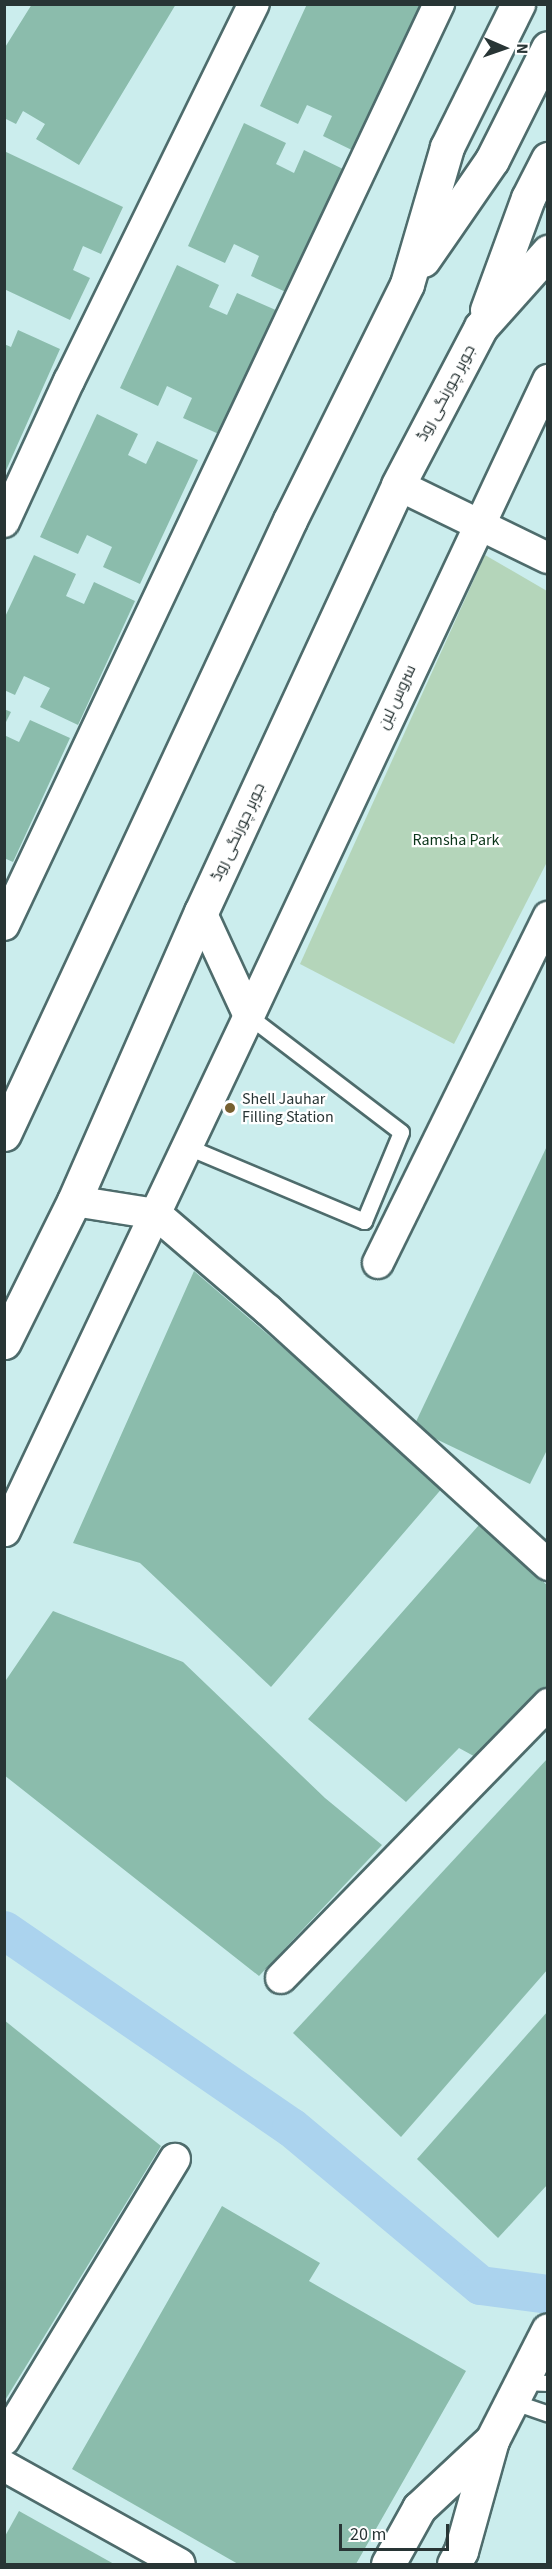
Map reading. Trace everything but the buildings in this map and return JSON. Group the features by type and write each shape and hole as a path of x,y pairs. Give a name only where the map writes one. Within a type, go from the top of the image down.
{"main road":[{"path":"407,284 447,147 518,4"},
{"path":"4,1134 290,520 407,284 492,160 548,48"},
{"name":"جوہر چورنگی روڈ","path":"4,1342 74,1201 201,912 398,484 481,327 528,198 548,159"},
{"name":"جوہر چورنگی روڈ","path":"481,327 548,252"},
{"path":"388,2565 419,2508 492,2440 527,2384 548,2330"},
{"path":"454,2565 461,2551 492,2440"}],"street":[{"path":"4,522 69,381 254,4"},
{"path":"4,925 439,4"},
{"name":"سروس لین","path":"5,1531 188,1147 478,524 548,380"},
{"path":"398,484 548,558"},
{"path":"201,912 249,1016"},
{"path":"378,1263 548,917"},
{"path":"74,1201 156,1215 268,1310 548,1565"},
{"path":"281,1978 548,1704"},
{"path":"4,2440 175,2159"},
{"path":"4,2466 180,2565"}],"lane":[{"path":"188,1147 364,1221 400,1132 249,1016"},
{"path":"527,2384 548,2414"}],"green space":[{"name":"Ramsha Park","path":"485,555 547,591 547,862 454,1044 300,964"}],"waterway":[{"path":"4,1930 291,2127 480,2285 548,2294"}],"place":[{"name":"Shell Jauhar Filling Station","path":"230,1108"}]}
